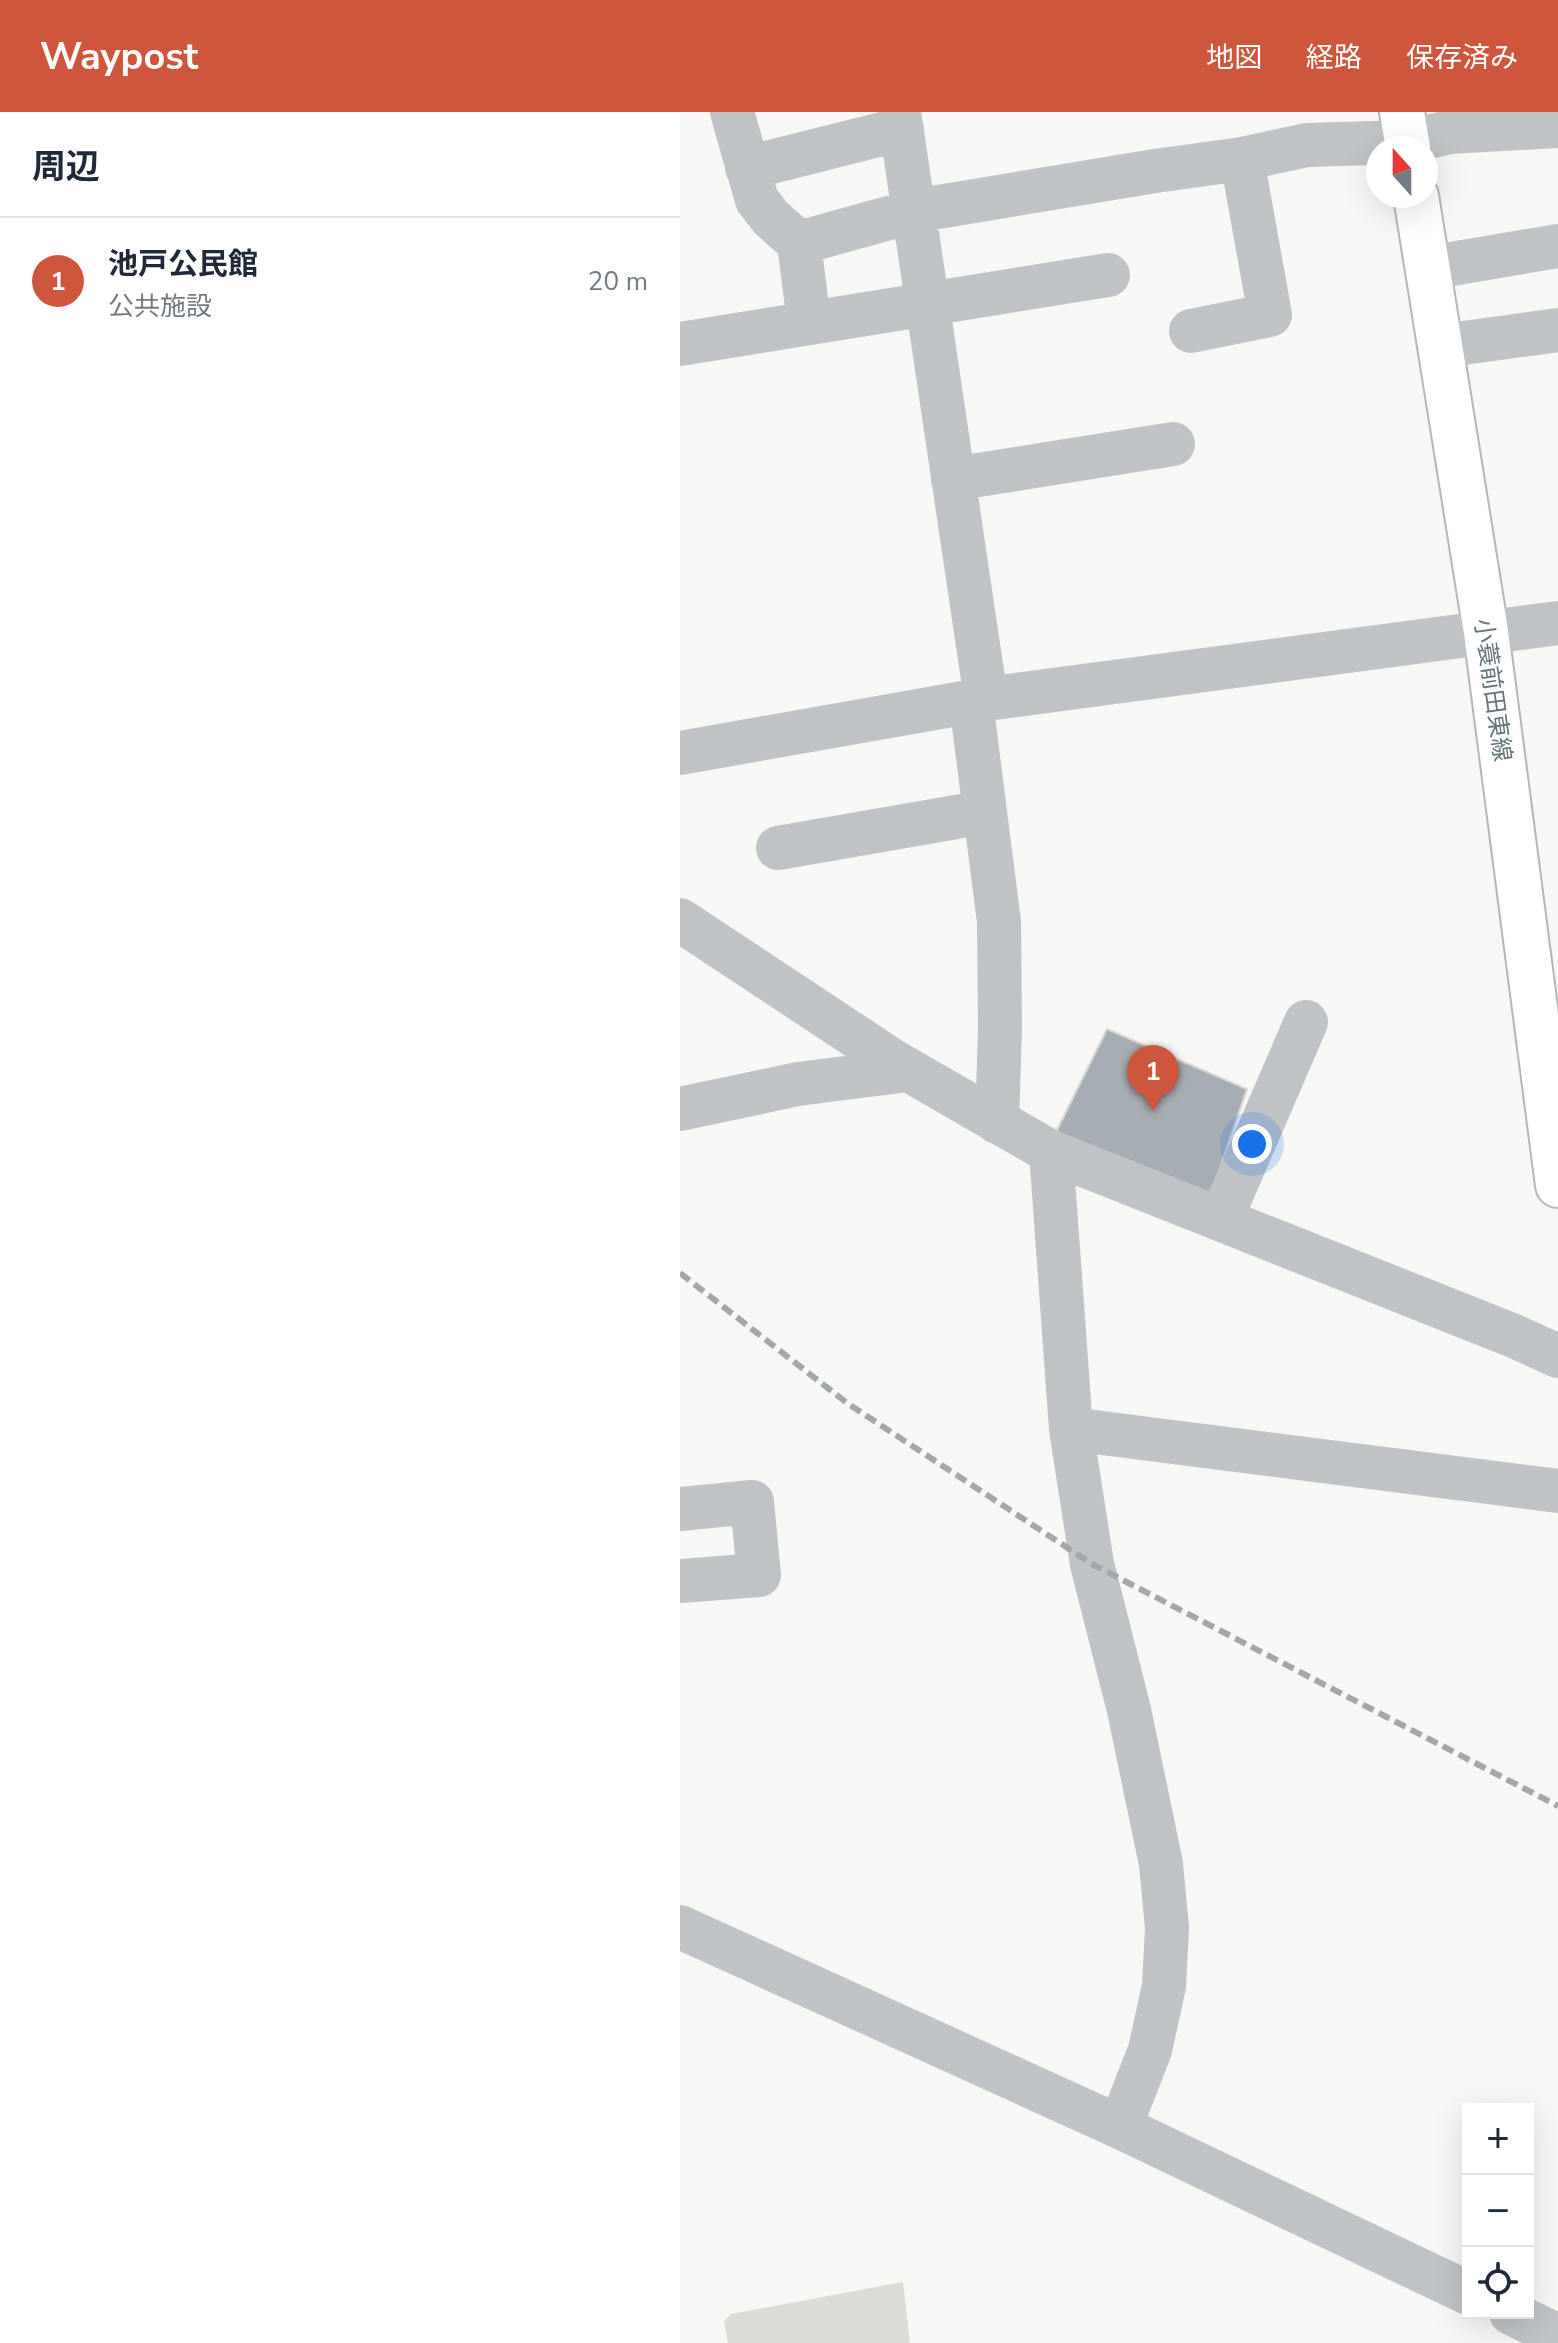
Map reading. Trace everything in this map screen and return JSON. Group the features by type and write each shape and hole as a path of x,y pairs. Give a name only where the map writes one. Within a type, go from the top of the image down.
{"main road":[{"name":"小蓑前田東線","path":"1418,208 1486,632 1550,1068 1558,1185"}],"street":[{"path":"732,112 757,200 771,218 799,243 809,323"},
{"path":"747,168 900,121 953,479 978,701 985,812 999,922 997,1122"},
{"path":"799,243 914,211 1242,159 1307,145 1406,134 1558,126"},
{"path":"1191,331 1270,315 1242,159"},
{"path":"1428,268 1558,246"},
{"path":"680,344 1108,275"},
{"path":"1442,346 1558,330"},
{"path":"953,479 1173,444"},
{"path":"680,753 978,701 1558,623"},
{"path":"778,848 985,812"},
{"path":"680,920 908,1070 1051,1152 1558,1356"},
{"path":"1221,1219 1306,1022"},
{"path":"680,1109 798,1084 908,1070"},
{"path":"1051,1152 1071,1429 1092,1564 1129,1710 1161,1864 1167,1928 1164,1986 1150,2050 1120,2127"},
{"path":"1071,1429 1558,1491"},
{"path":"680,1509 752,1502 759,1575 680,1581"},
{"path":"680,1927 1120,2127 1462,2290"},
{"path":"1523,2319 1558,2336"}],"shaded area":[{"path":"903,2282 910,2343 728,2343 724,2321 731,2314"}],"building":[{"path":"1107,1029 1247,1089 1209,1200 1056,1132"}],"railway":[{"path":"680,1273 847,1403 1092,1564 1558,1806"}],"place":[{"name":"池戸公民館","path":"1153,1111"}]}
